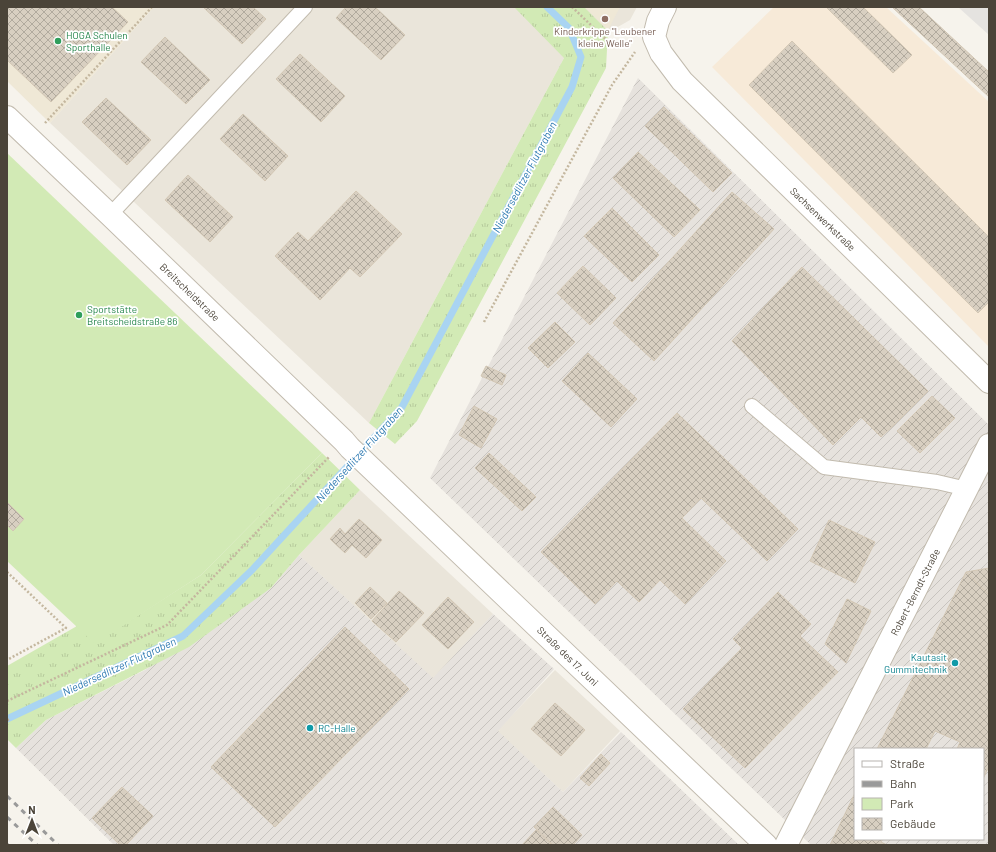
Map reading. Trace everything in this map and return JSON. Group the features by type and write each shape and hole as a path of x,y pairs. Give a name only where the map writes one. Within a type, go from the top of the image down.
{"street":[{"name":"Sachsenwerkstraße","path":"661,14 654,37 661,53 682,81 989,382"},
{"name":"Breitscheidstraße","path":"7,117 371,467"},
{"name":"Robert-Berndt-Straße","path":"786,845 989,445"},
{"name":"Straße des 17. Juni","path":"371,467 766,845"}],"lane":[{"path":"110,215 305,7"},
{"path":"752,406 824,467 937,482 967,489"}],"path":[{"path":"145,7 148,10"},
{"path":"30,139 152,7"},
{"path":"572,7 614,47"},
{"path":"484,322 612,85 661,14"},
{"path":"7,701 167,625 347,445"},
{"path":"7,572 66,628 7,660"}],"shaded area":[{"name":"HOGA Schulen Sporthalle","path":"7,7 154,7 50,123 7,81"},
{"path":"154,7 637,7 630,20 564,58 369,423 50,123"},
{"name":"Kinderkrippe \"Leubener kleine Welle\"","path":"584,7 620,7 608,30"},
{"path":"774,7 886,7 989,102 989,347 712,67"},
{"path":"958,7 989,7 989,35"},
{"path":"638,78 989,425 989,845 811,845 430,478"},
{"path":"360,490 493,614 433,679 299,555"},
{"path":"299,555 433,678 493,614 554,669 498,731 563,792 621,732 739,845 114,845 16,748 46,720 145,670 271,588"},
{"path":"555,670 620,731 563,792 497,731"}],"green space":[{"path":"514,7 584,7 608,31 606,68 417,421 395,444 369,423 564,58"},
{"name":"Sportstätte Breitscheidstraße 86","path":"7,153 322,453 201,575 95,644 7,561"},
{"path":"322,453 360,490 299,555 271,588 189,647 46,720 16,748 7,739 7,666 77,626 95,643 201,575"}],"building":[{"name":"HOGA Schulen Sporthalle","path":"7,7 112,7 128,22 51,102 7,60"},
{"path":"203,7 253,7 266,19 242,44"},
{"path":"346,7 375,7 405,35 381,60 336,18"},
{"path":"826,7 863,7 912,55 893,73"},
{"path":"892,7 919,7 989,72 989,97"},
{"path":"165,37 210,80 186,104 141,62"},
{"path":"792,41 989,237 989,302 978,313 749,85"},
{"path":"300,54 345,96 321,122 276,79"},
{"path":"106,98 151,140 127,165 82,122"},
{"path":"664,107 732,173 713,192 645,126"},
{"path":"243,114 288,156 265,181 220,139"},
{"path":"638,152 700,210 674,237 613,178"},
{"path":"188,175 233,217 210,242 165,200"},
{"path":"356,191 402,234 360,277 350,268 320,300 275,256 298,232 308,241"},
{"path":"732,192 774,229 654,361 613,323"},
{"path":"612,208 659,255 632,282 584,236"},
{"path":"583,266 616,298 590,325 557,293"},
{"path":"802,267 928,391 881,437 861,417 833,445 732,341"},
{"path":"555,322 575,342 548,368 528,348"},
{"path":"588,353 637,399 611,427 562,381"},
{"path":"486,366 506,375 502,385 481,376"},
{"path":"932,396 955,418 920,453 897,431"},
{"path":"474,406 497,419 481,448 459,435"},
{"path":"677,413 798,529 767,561 701,498 682,518 726,561 685,604 660,580 639,602 617,581 595,604 541,552"},
{"path":"489,453 536,497 522,511 475,468"},
{"path":"7,502 24,519 13,531 7,525"},
{"path":"359,519 382,540 366,558 352,545 345,553 330,539 340,528 345,534"},
{"path":"829,520 875,542 855,583 810,561"},
{"path":"989,568 989,595 966,572"},
{"name":"Kautasit Gummitechnik","path":"966,572 989,595 989,766 984,777 984,748 957,748 960,742 935,731 926,748 878,748"},
{"path":"370,587 387,603 371,619 355,603"},
{"path":"399,591 424,613 396,642 372,621"},
{"path":"778,592 811,624 800,636 838,672 745,768 683,709 742,648 733,639"},
{"path":"448,597 474,622 448,649 422,625"},
{"path":"847,599 871,611 846,663 825,644"},
{"name":"RC-Halle","path":"345,627 409,689 275,827 211,767"},
{"path":"555,703 585,730 561,756 531,729"},
{"path":"601,754 610,763 589,786 580,778"},
{"path":"122,787 153,816 126,845 120,845 92,818"},
{"path":"854,795 854,840 882,840 881,842 887,845 830,845"},
{"path":"553,807 582,835 573,845 553,845 534,827"},
{"path":"536,830 552,845 522,845"}],"waterway":[{"name":"Niedersedlitzer Flutgraben","path":"7,719 183,636 252,570 402,407 572,87 581,57 569,28 547,7"}],"railway":[{"path":"7,796 58,845"},
{"path":"7,817 37,845"}],"place":[{"name":"Kinderkrippe \"Leubener kleine Welle\"","path":"605,19"},
{"name":"HOGA Schulen Sporthalle","path":"58,41"},
{"name":"Sportstätte Breitscheidstraße 86","path":"79,315"},
{"name":"Kautasit Gummitechnik","path":"955,663"},
{"name":"RC-Halle","path":"310,728"}]}
